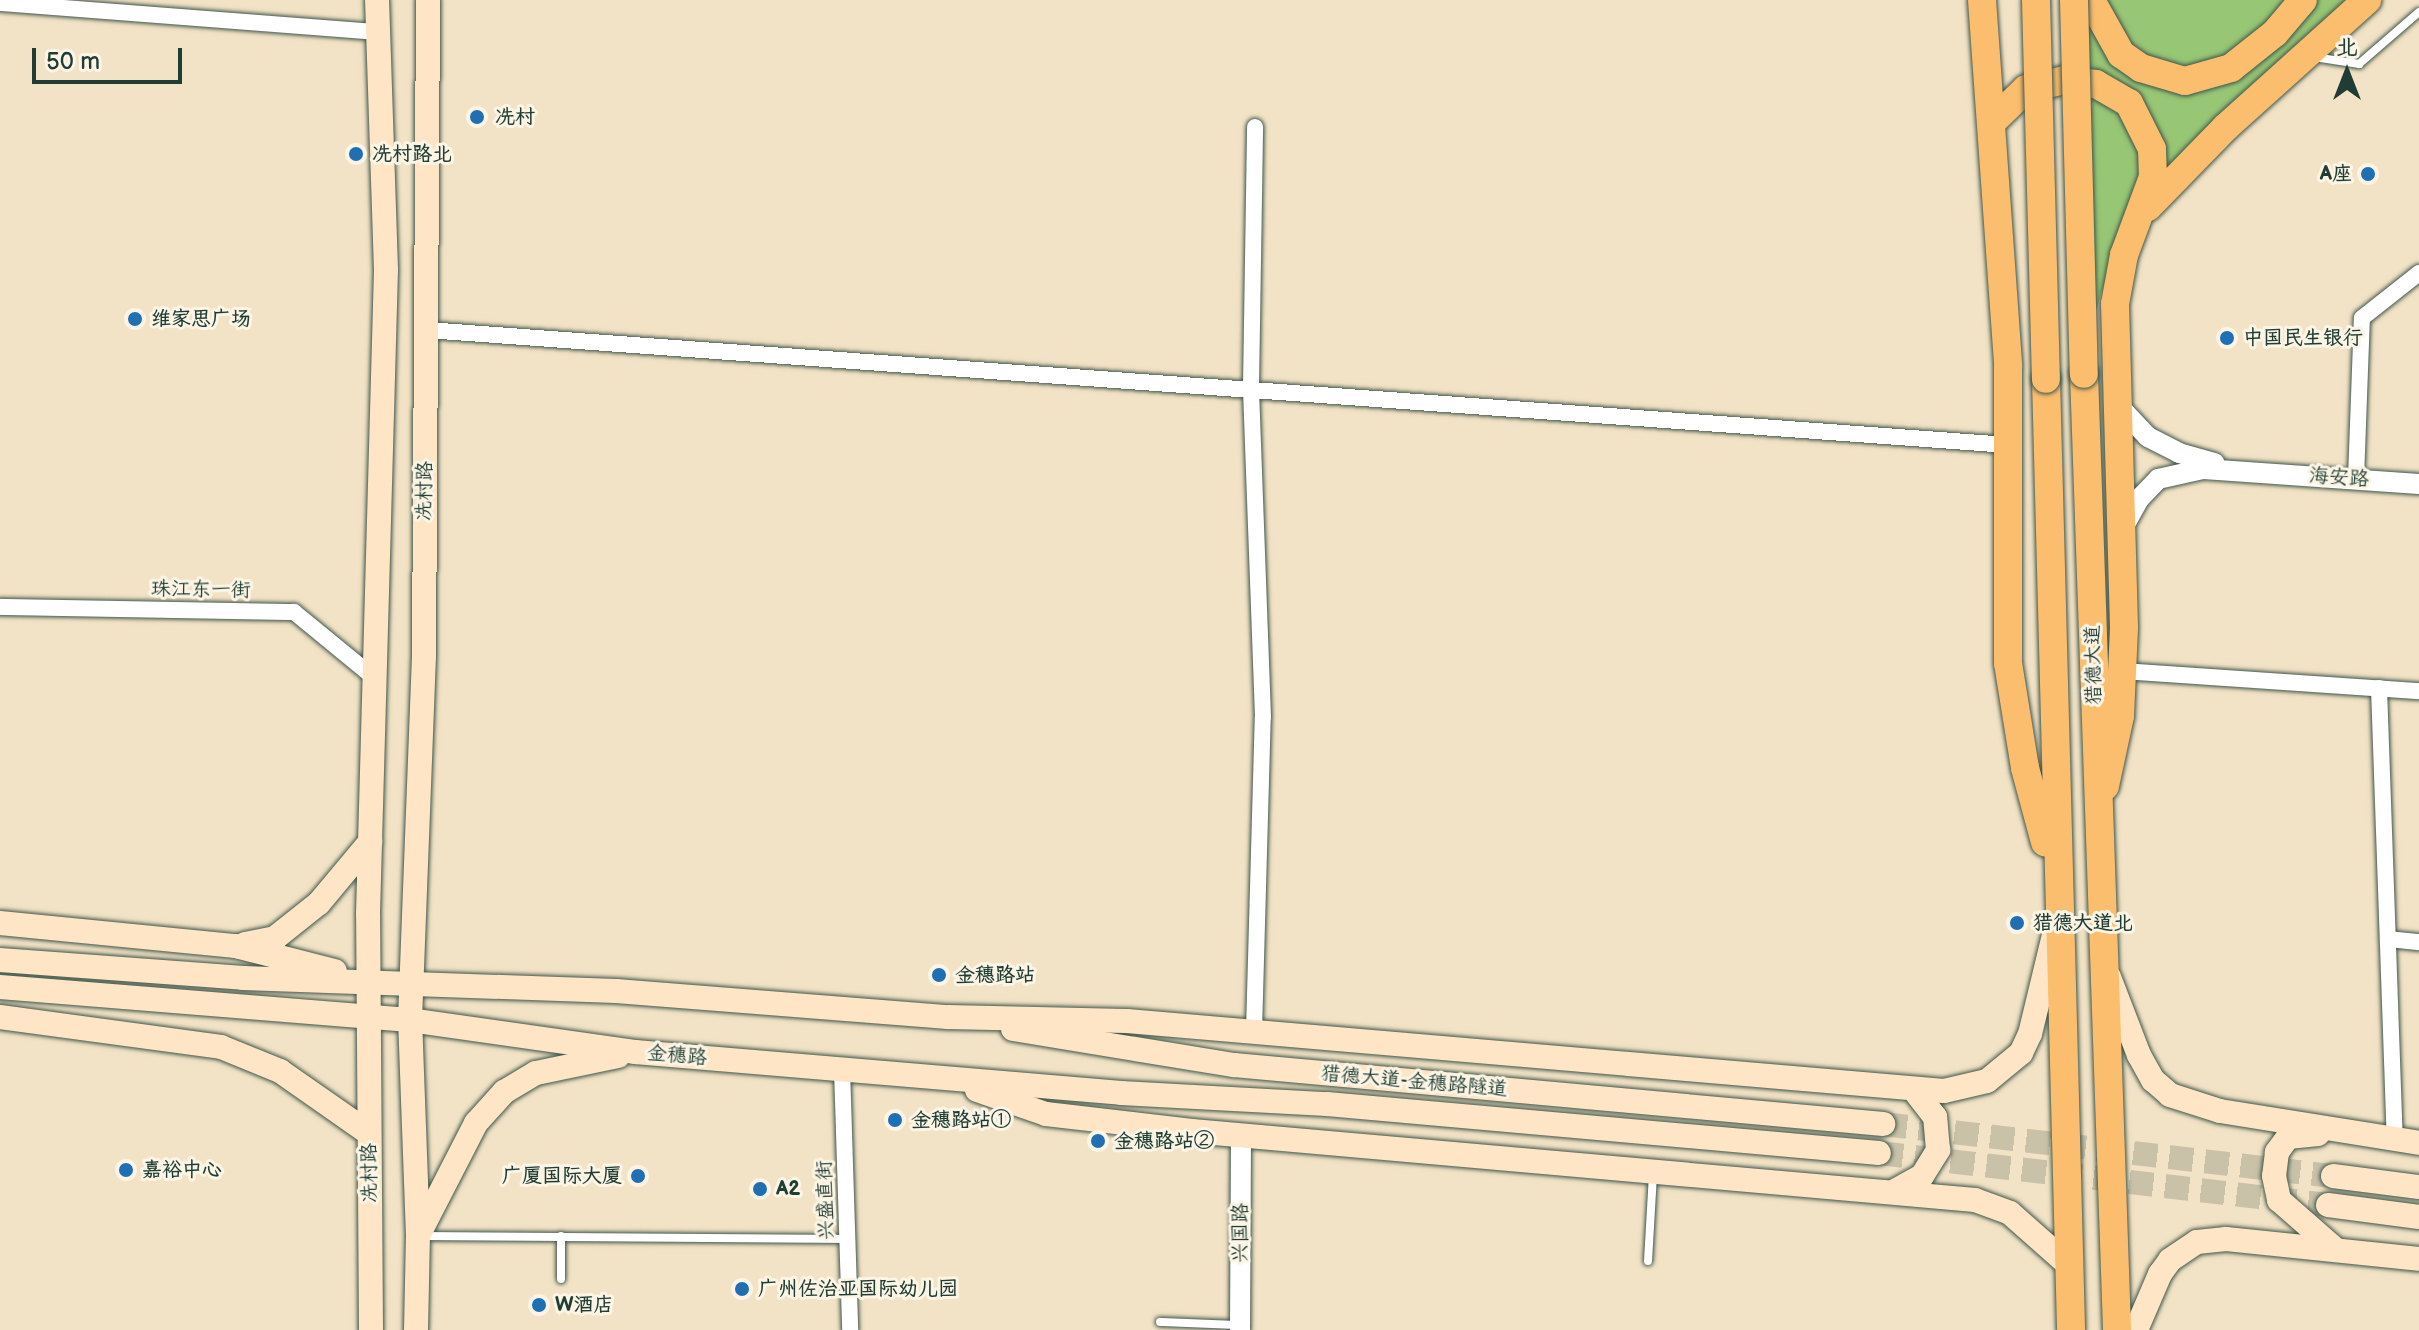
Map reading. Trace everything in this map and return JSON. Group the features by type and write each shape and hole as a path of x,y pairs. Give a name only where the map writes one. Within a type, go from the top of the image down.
{"highway":[{"path":"1982,0 1992,122 2008,445 2008,663 2025,768 2058,918"},
{"name":"猎德大道","path":"2036,0 2071,1330"},
{"name":"猎德大道","path":"2074,0 2097,808 2117,1330"},
{"path":"2091,0 2121,54 2141,68 2185,81 2231,68 2299,6"},
{"path":"2144,211 2302,56 2367,0"},
{"path":"1992,122 2026,89 2048,83 2096,84 2115,93 2139,116 2152,149 2153,177 2144,211 2118,278 2117,404 2123,671 2115,754 2097,808"}],"main road":[{"path":"368,980 386,270 377,0"},
{"name":"冼村路","path":"410,1020 427,330 428,0"},
{"path":"236,946 275,938 319,903 370,842"},
{"path":"0,960 243,978 616,991 948,1017 1127,1021 1944,1091 1987,1081 2021,1053 2030,1034 2058,918"},
{"path":"0,923 236,946 368,980"},
{"path":"2102,956 2139,1055 2153,1080 2170,1095 2220,1111 2407,1141"},
{"name":"冼村路","path":"368,980 373,1016 369,1133 371,1330"},
{"name":"金穗路","path":"0,987 373,1016 635,1052 945,1078"},
{"path":"0,1017 221,1047 280,1071 369,1133"},
{"name":"猎德大道-金穗路隧道","path":"948,1017 1247,1067 1883,1124"},
{"path":"410,1020 418,1236 416,1330"},
{"path":"418,1236 476,1123 504,1092 536,1073 635,1052"},
{"path":"945,1078 1046,1114 1241,1136 1893,1192 1994,1206 2010,1213 2070,1266"},
{"name":"猎德大道-金穗路隧道","path":"945,1078 1278,1100 1879,1153"},
{"path":"1893,1192 1922,1176 1938,1150 1935,1117 1914,1090"},
{"path":"2336,1250 2279,1200 2274,1176 2277,1152 2288,1137 2344,1131"},
{"path":"2333,1176 2419,1187"},
{"path":"2328,1205 2419,1217"},
{"path":"2136,1330 2160,1274 2170,1260 2197,1242 2226,1239 2419,1259"}],"street":[{"path":"0,3 377,32"},
{"path":"1254,1031 1263,717 1251,387 1255,127"},
{"path":"2356,479 2362,318 2419,273"},
{"path":"427,330 1251,387 2008,445"},
{"path":"2117,404 2148,437 2179,453 2258,472"},
{"path":"2122,529 2139,499 2158,479 2203,469 2258,472"},
{"name":"海安路","path":"2258,472 2419,484"},
{"name":"珠江东一街","path":"0,607 294,612 376,679"},
{"path":"2123,671 2419,691"},
{"path":"2379,688 2388,939 2407,1141"},
{"path":"2388,939 2419,942"},
{"name":"兴盛直街","path":"842,1069 850,1330"},
{"name":"兴国路","path":"1240,1328 1241,1136"}],"lane":[{"path":"2302,56 2359,64 2419,12"},
{"path":"1648,1261 1653,1170"},
{"path":"418,1236 848,1239"},
{"path":"561,1236 561,1279"},
{"path":"1160,1322 1240,1328"}],"green space":[{"path":"2088,0 2351,0 2116,247 2091,326"}],"tunnel":[{"path":"1883,1124 2333,1176"},
{"path":"1879,1153 2328,1205"}],"place":[{"name":"冼村","path":"477,117"},
{"name":"冼村路北","path":"356,154"},
{"name":"A座","path":"2368,174"},
{"name":"维家思广场","path":"135,319"},
{"name":"中国民生银行","path":"2227,338"},
{"name":"猎德大道北","path":"2017,923"},
{"name":"金穗路站","path":"939,975"},
{"name":"金穗路站①","path":"895,1120"},
{"name":"金穗路站②","path":"1098,1141"},
{"name":"嘉裕中心","path":"126,1170"},
{"name":"广厦国际大厦","path":"638,1176"},
{"name":"A2","path":"760,1189"},
{"name":"广州佐治亚国际幼儿园","path":"742,1289"},
{"name":"W酒店","path":"539,1305"}]}
